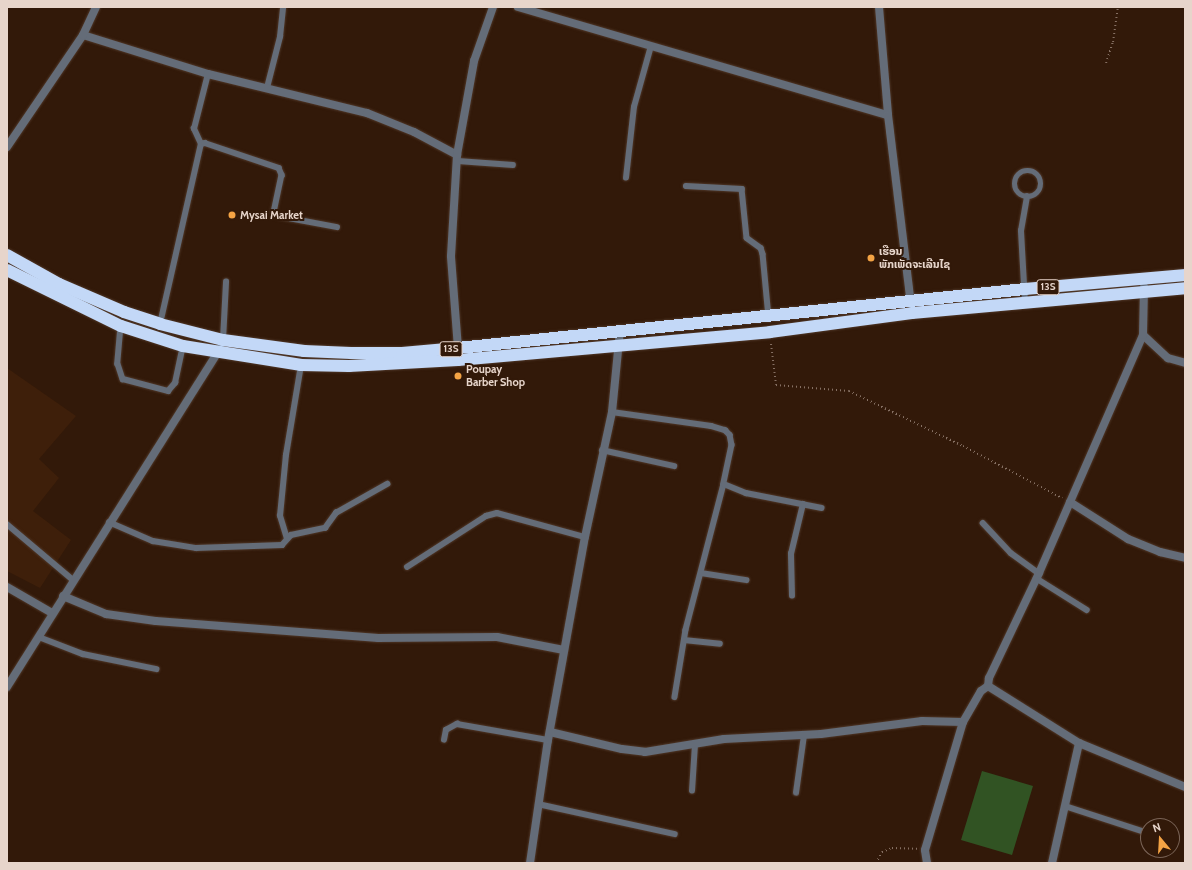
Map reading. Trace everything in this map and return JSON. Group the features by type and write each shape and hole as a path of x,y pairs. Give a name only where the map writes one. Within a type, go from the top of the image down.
{"highway":[{"name":"13S","path":"7,255 59,284 124,312 160,324 223,340 304,351 351,353 402,353 620,330 768,317 911,307 1025,302 1185,288"},
{"name":"13S","path":"7,270 121,326 183,346 218,353 301,364 412,363 770,332 911,307 1025,289 1143,280 1185,275"}],"street":[{"path":"7,147 83,35 96,7"},
{"path":"458,348 451,256 457,158 474,61 494,7"},
{"path":"518,7 888,115"},
{"path":"879,7 888,115 911,307"},
{"path":"83,35 208,74 367,113 414,132 457,158"},
{"path":"927,863 925,850 964,722 981,691 988,686 989,678 1038,576 1143,336 1143,280"},
{"path":"530,863 538,804 564,650 602,450 612,412 620,330"},
{"path":"1143,336 1168,358 1185,362"},
{"path":"7,687 39,637 72,579 218,353 223,340"},
{"path":"1070,502 1128,538 1160,552 1185,558"},
{"path":"7,587 52,613"},
{"path":"63,596 106,614 156,621 378,638 497,637 564,650"},
{"path":"988,686 1080,743 1185,787"},
{"path":"549,736 622,750 645,752 724,739 804,735 922,721 964,722"},
{"path":"1052,863 1080,743"}],"lane":[{"path":"267,88 280,37 283,7"},
{"path":"626,178 634,107 651,46"},
{"path":"160,324 201,144 194,129 208,74"},
{"path":"201,144 205,143 279,168 282,175 274,214 337,227"},
{"path":"457,158 513,165"},
{"path":"1028,170 1039,176 1042,184 1036,195 1027,197 1018,194 1014,185 1017,176 1028,170"},
{"path":"686,186 742,189 747,238 761,248 763,254 768,317"},
{"path":"1025,302 1021,231 1027,197"},
{"path":"223,340 226,282"},
{"path":"121,326 118,364 123,379 168,391 175,382 183,346"},
{"path":"287,540 280,516 286,455 301,364"},
{"path":"612,412 725,430 730,435 732,444 724,484 684,640 676,697"},
{"path":"602,450 674,466"},
{"path":"110,522 153,541 196,548 282,545 291,535 325,528 336,513 387,484"},
{"path":"724,484 746,492 822,508"},
{"path":"792,596 791,554 803,504"},
{"path":"407,567 486,516 497,513 585,537"},
{"path":"983,523 1011,553 1038,576 1087,610"},
{"path":"7,524 72,579"},
{"path":"701,573 746,580"},
{"path":"39,637 83,654 156,669"},
{"path":"684,640 720,644"},
{"path":"444,740 446,730 457,724 549,736"},
{"path":"796,793 804,735"},
{"path":"692,791 695,744"},
{"path":"538,804 675,834"},
{"path":"1065,806 1140,830"}],"path":[{"path":"1106,63 1113,42 1118,7"},
{"path":"770,332 776,385 848,391 963,446 1070,502"},
{"path":"876,863 882,852 892,848 925,850"}],"shaded area":[{"path":"7,368 76,416 39,459 59,478 33,511 71,540 40,588 7,571"}],"green space":[{"path":"982,771 1033,786 1012,855 961,840"}],"place":[{"name":"Mysai Market","path":"232,215"},
{"name":"ເຮືອນ ພັກເພັດຈະເລີນໄຊ","path":"871,258"},
{"name":"Poupay Barber Shop","path":"458,376"}]}
